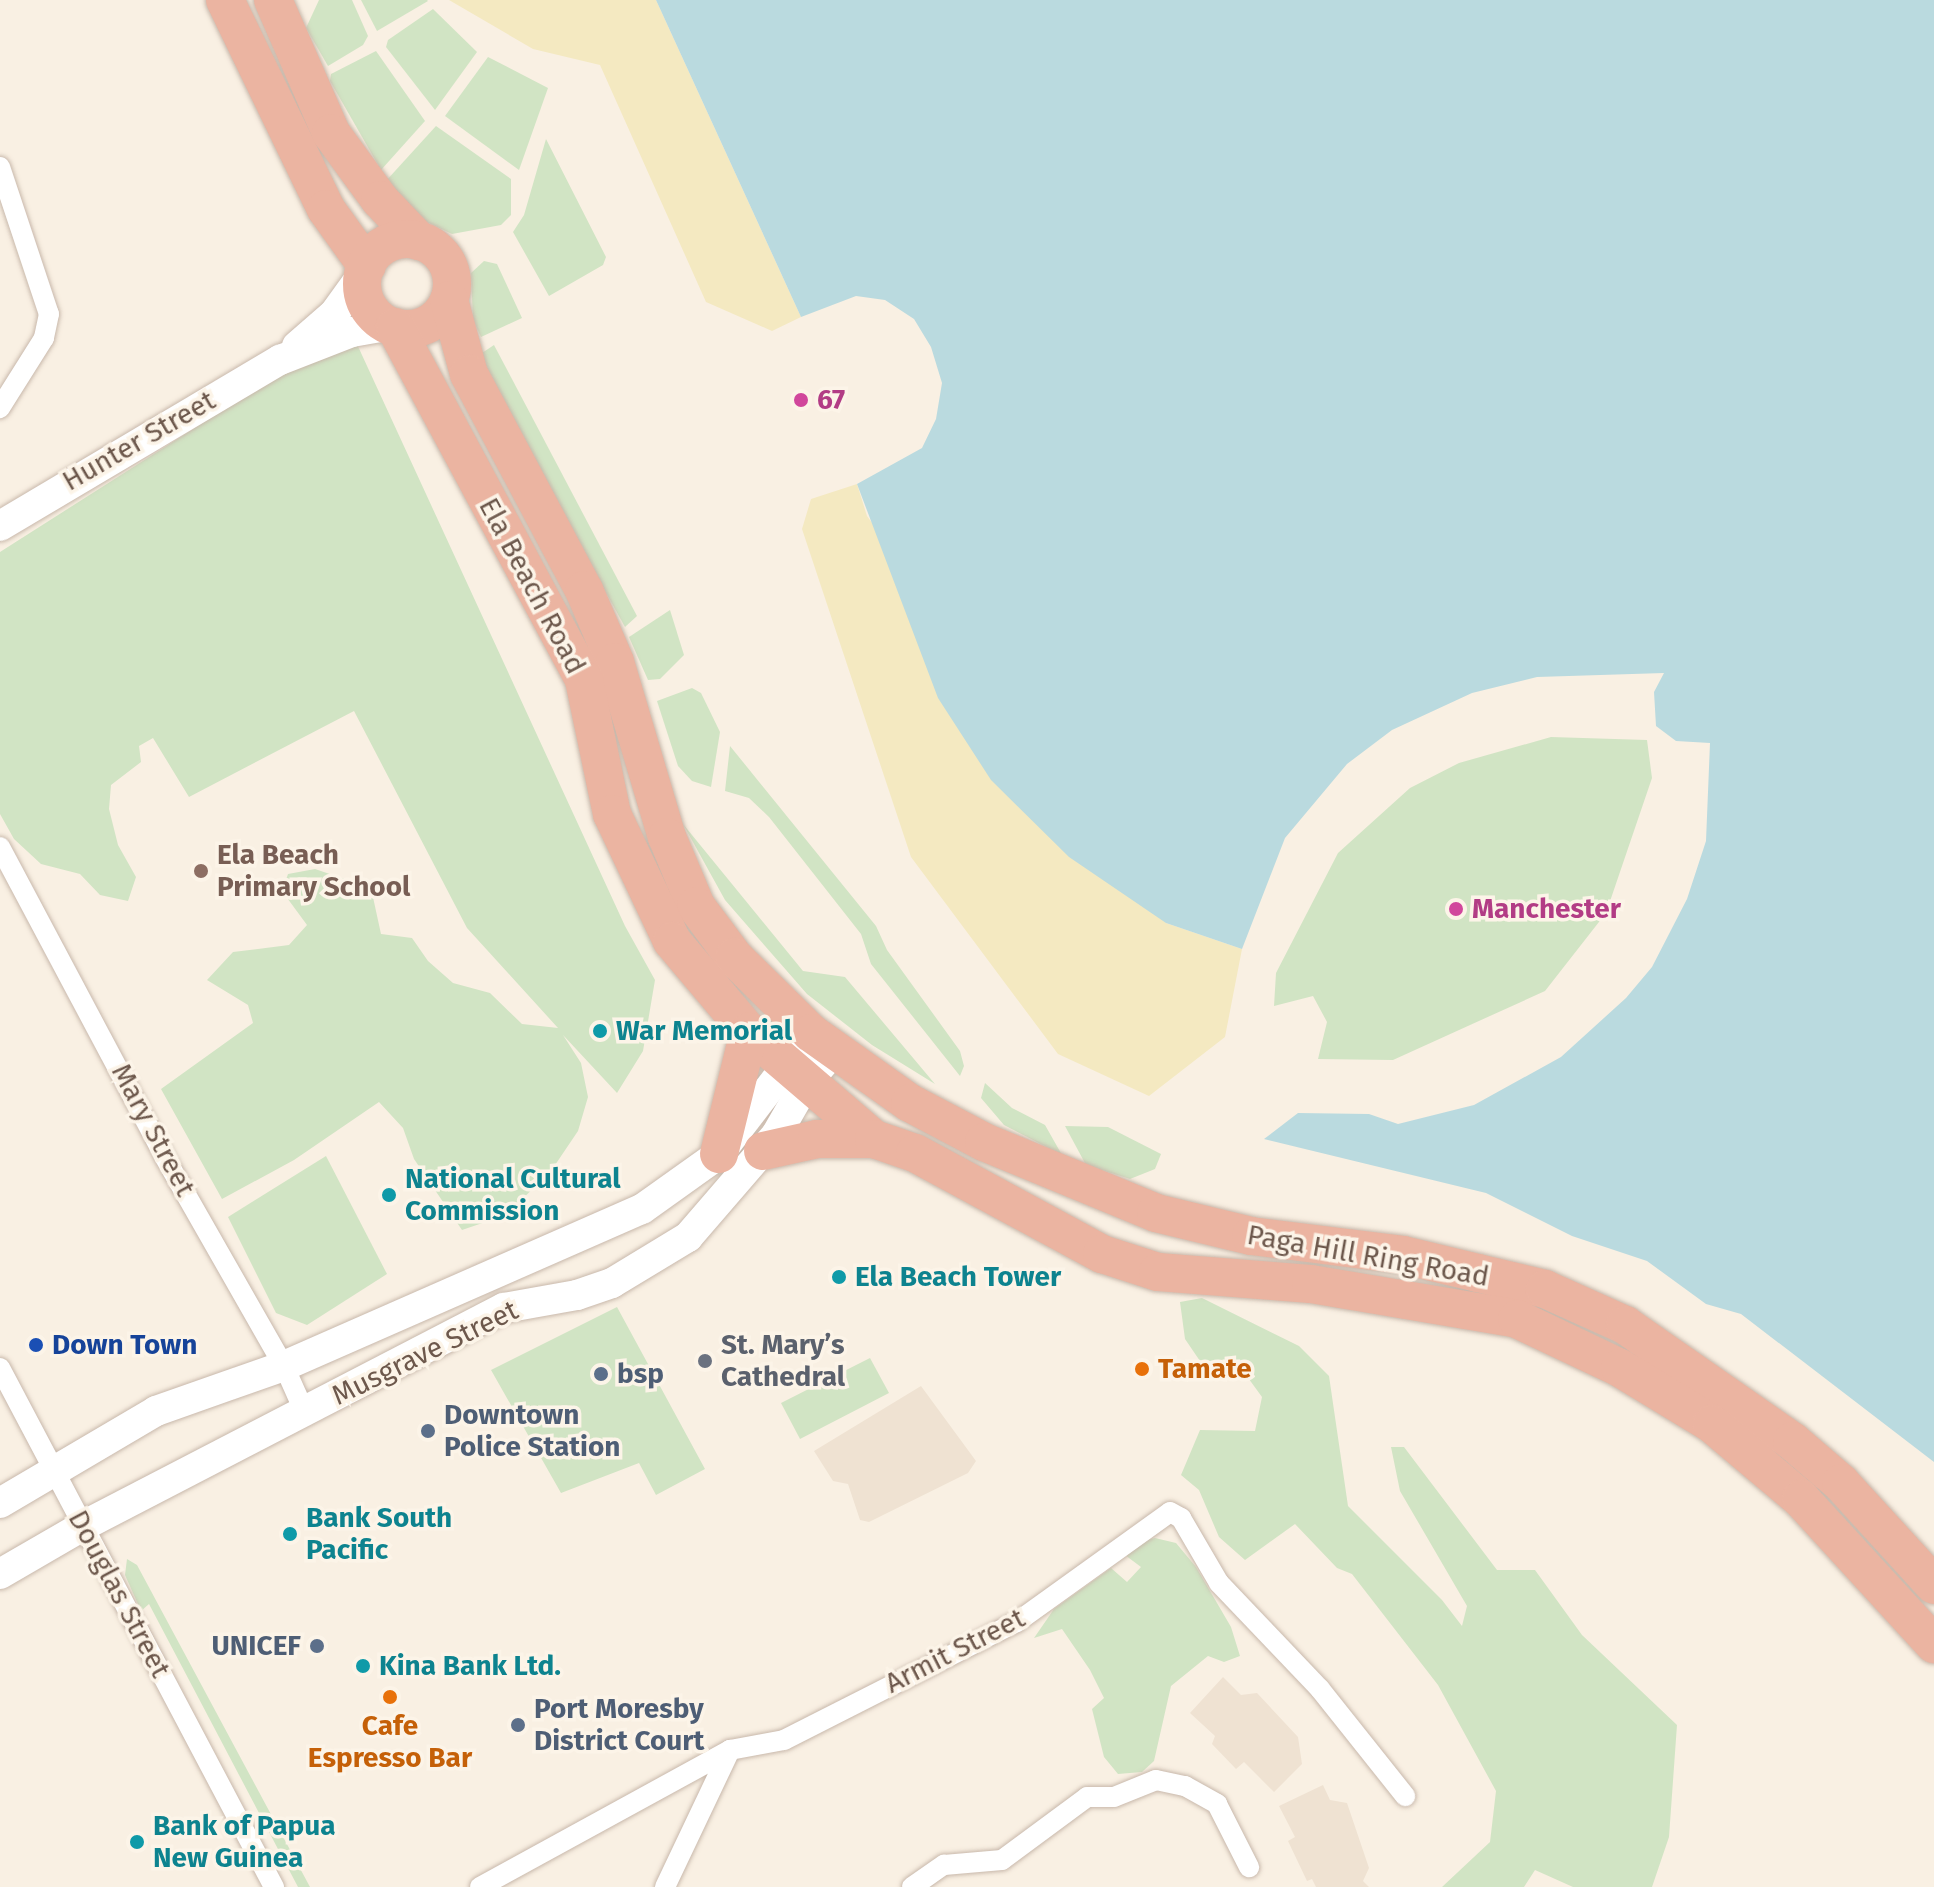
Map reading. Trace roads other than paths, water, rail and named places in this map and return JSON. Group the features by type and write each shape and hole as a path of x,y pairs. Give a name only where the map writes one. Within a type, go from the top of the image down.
{"highway":[{"path":"225,0 326,209 366,269 365,297 392,326 433,321 449,300 447,264 419,241 380,200 331,133 273,0"},
{"path":"366,269 388,243 419,241"},
{"name":"Ela Beach Road","path":"449,300 469,374 584,590 615,662 667,837 696,906 734,957 823,1042"},
{"name":"Ela Beach Road","path":"392,326 584,680 612,814 660,920 692,970 749,1032 797,1074"},
{"path":"719,1154 749,1032"},
{"name":"Paga Hill Ring Road","path":"823,1042 910,1103 984,1142 1179,1221 1463,1269 1545,1289 1625,1325 1792,1441 1841,1483 1934,1585"},
{"name":"Paga Hill Ring Road","path":"797,1074 886,1143 1102,1254 1158,1272 1311,1284 1517,1319 1620,1368 1712,1424 1801,1499 1934,1644"},
{"path":"763,1151 817,1139 886,1143"},
{"path":"1158,1272 1179,1221"}],"street":[{"path":"0,167 45,288 49,314 44,338 0,408"},
{"name":"Hunter Street","path":"280,360 334,314 366,269"},
{"name":"Hunter Street","path":"0,526 280,360 352,332 392,326"},
{"name":"Mary Street","path":"0,847 164,1156 284,1366 305,1413"},
{"name":"Musgrave Street","path":"0,1503 156,1411 284,1366 642,1209 719,1154 797,1074 823,1042"},
{"name":"Musgrave Street","path":"0,1574 81,1527 504,1308 577,1295 612,1283 688,1237 763,1151 797,1074"},
{"path":"529,1260 543,1299"},
{"name":"Douglas Street","path":"0,1368 81,1527 241,1818 274,1887"},
{"name":"Armit Street","path":"480,1887 730,1750 784,1740 1017,1622 1170,1512 1181,1518 1219,1583 1320,1689 1405,1796"},
{"path":"665,1887 730,1750"},
{"path":"912,1887 944,1865 1002,1860 1087,1797 1114,1797 1156,1780 1185,1786 1217,1804 1249,1867"}],"water":[{"path":"656,0 1934,0 1934,1462 1741,1314 1706,1304 1647,1261 1572,1236 1486,1193 1264,1139 1298,1113 1369,1114 1398,1124 1474,1105 1561,1057 1626,998 1652,967 1687,899 1706,841 1710,743 1676,741 1656,726 1654,692 1664,673 1537,677 1472,693 1392,730 1347,764 1285,838 1242,949 1166,923 1069,857 991,780 938,698 857,484 922,448 936,419 942,383 931,347 914,319 885,300 856,296 801,317"}],"place":[{"name":"67","path":"801,400"},
{"name":"Ela Beach Primary School","path":"201,871"},
{"name":"Manchester","path":"1456,909"},
{"name":"War Memorial","path":"600,1031"},
{"name":"National Cultural Commission","path":"389,1195"},
{"name":"Ela Beach Tower","path":"839,1277"},
{"name":"Down Town","path":"36,1345"},
{"name":"St. Mary’s Cathedral","path":"705,1361"},
{"name":"Tamate","path":"1142,1369"},
{"name":"bsp","path":"601,1374"},
{"name":"Downtown Police Station","path":"428,1431"},
{"name":"Bank South Pacific","path":"290,1534"},
{"name":"UNICEF","path":"317,1646"},
{"name":"Kina Bank Ltd.","path":"363,1666"},
{"name":"Cafe Espresso Bar","path":"390,1697"},
{"name":"Port Moresby District Court","path":"518,1725"},
{"name":"Bank of Papua New Guinea","path":"137,1842"}]}
